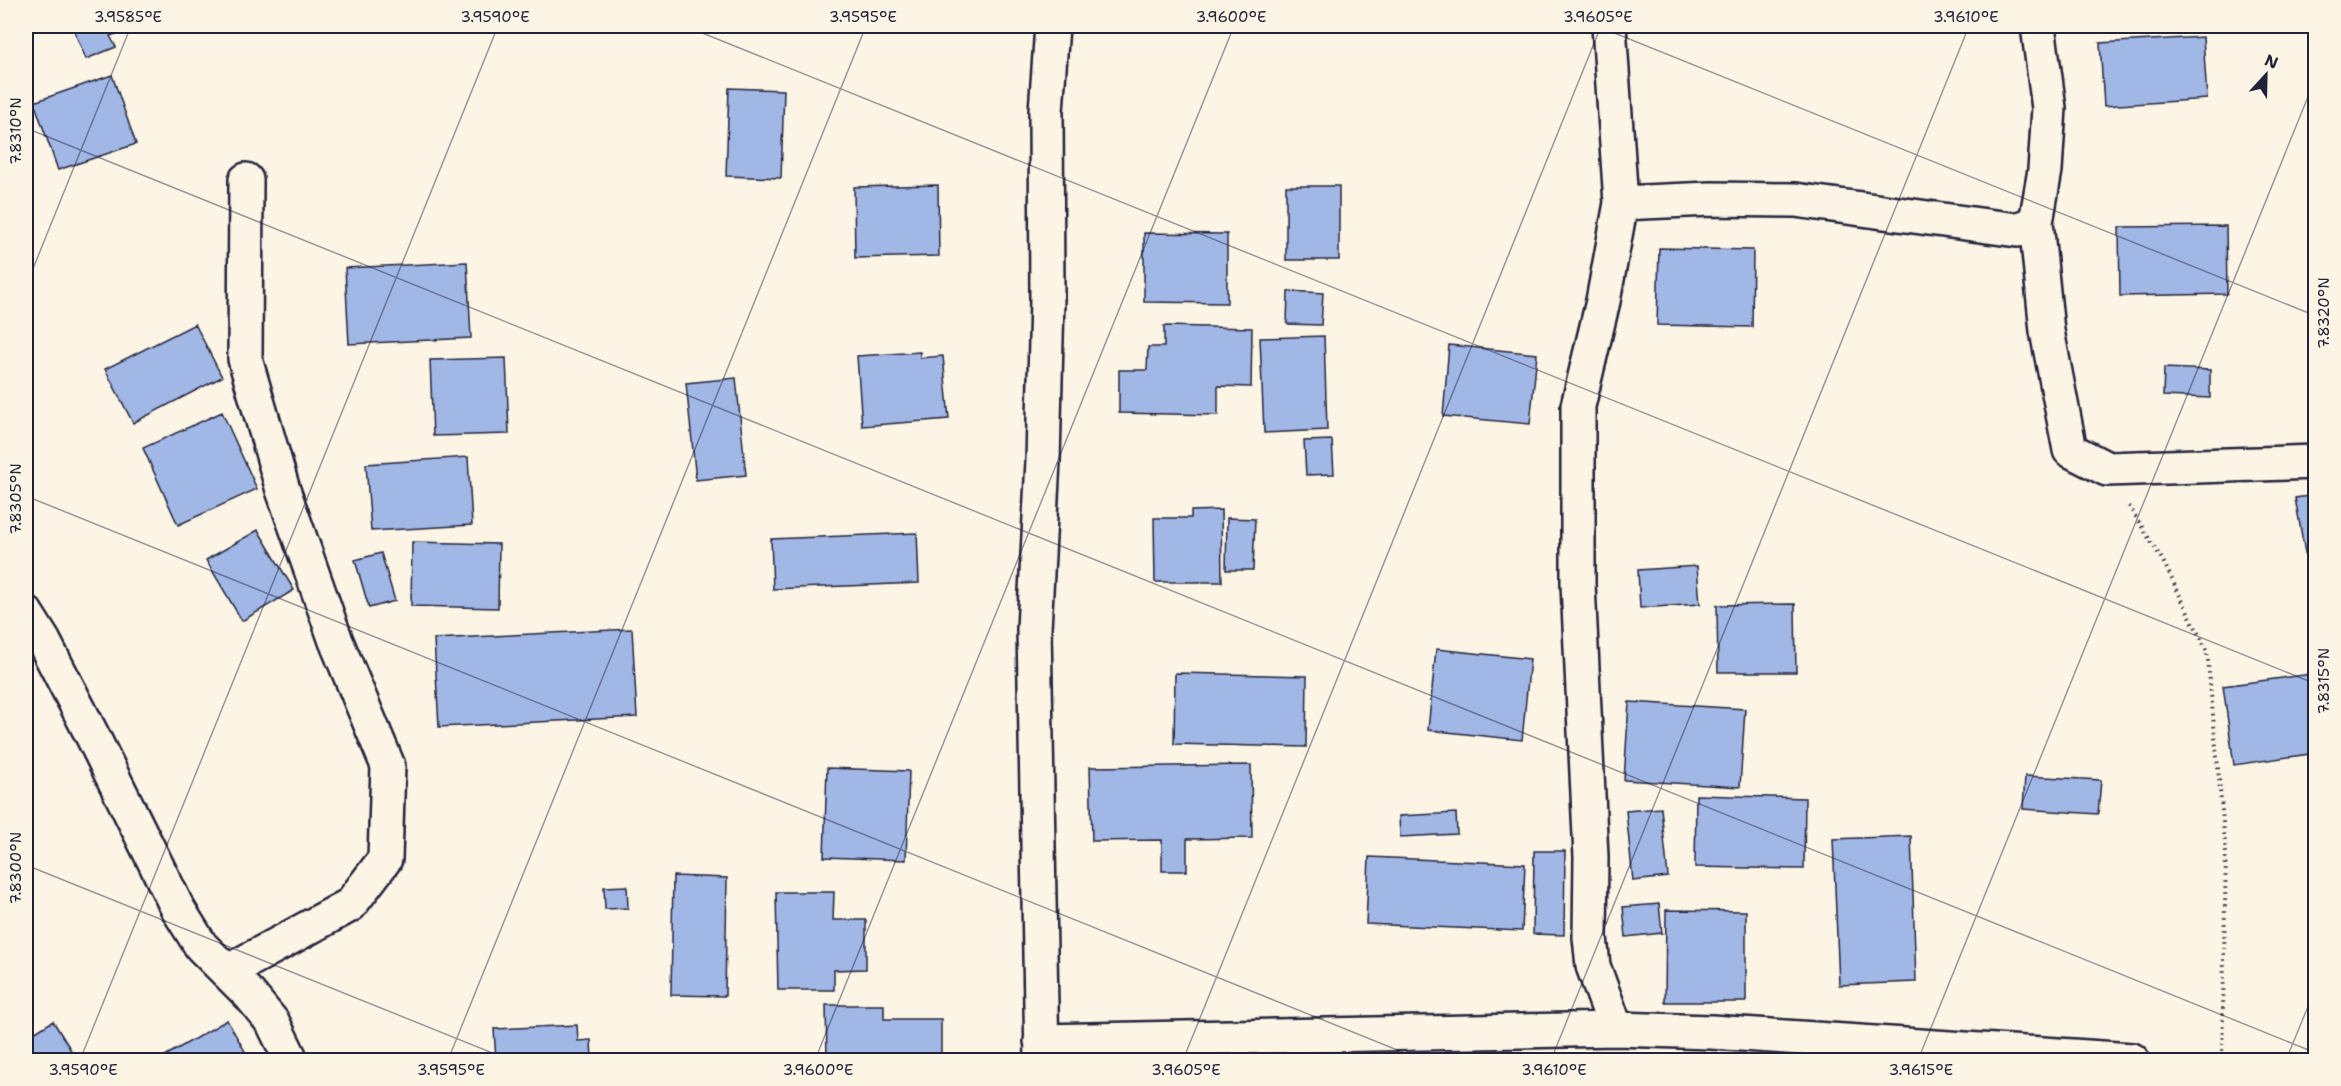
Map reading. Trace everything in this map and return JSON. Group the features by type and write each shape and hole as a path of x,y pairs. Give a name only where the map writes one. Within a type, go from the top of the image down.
{"street":[{"path":"1052,26 1046,111 1047,299 1044,427 1034,629 1041,1051 1408,1046 1579,1041 1616,1029 1803,1037 2133,1060"},
{"path":"1609,26 1621,203 1603,301 1578,406 1578,584 1591,857 1590,937 1593,966 1616,1029"},
{"path":"2038,26 2049,108 2046,170 2036,222 2047,331 2070,450 2107,470 2316,462"},
{"path":"227,972 350,905 385,859 388,766 336,641 283,490 245,359 246,180"},
{"path":"1621,203 1711,199 1794,200 2017,230 2036,222"},
{"path":"26,613 43,640 92,735 178,909 201,946 273,1023 291,1060"}],"path":[{"path":"2107,470 2163,561 2207,651 2226,854 2222,1060"}],"building":[{"path":"72,26 116,26 119,33 110,36 116,47 86,59"},
{"path":"1888,26 1980,26 1980,30"},
{"path":"2203,37 2207,99 2104,106 2100,43"},
{"path":"112,75 136,144 58,170 34,102"},
{"path":"729,88 784,90 781,178 726,176"},
{"path":"938,185 939,256 855,258 854,187"},
{"path":"1286,186 1339,186 1339,260 1286,260"},
{"path":"2226,226 2227,294 2120,296 2119,227"},
{"path":"1144,233 1227,234 1227,303 1144,302"},
{"path":"1659,248 1753,250 1752,327 1657,325"},
{"path":"467,262 471,338 349,344 345,268"},
{"path":"1288,291 1323,293 1321,325 1287,324"},
{"path":"195,324 222,377 133,423 105,369"},
{"path":"1164,326 1252,328 1251,387 1218,386 1218,415 1119,413 1119,370 1147,370 1148,347 1164,347"},
{"path":"1324,336 1327,430 1264,433 1260,338"},
{"path":"1449,345 1537,354 1530,424 1443,416"},
{"path":"920,352 920,358 943,356 949,419 862,426 857,356"},
{"path":"506,358 509,434 433,436 430,360"},
{"path":"2164,368 2210,370 2210,398 2163,396"},
{"path":"736,378 746,475 696,480 686,383"},
{"path":"222,412 257,489 178,525 143,448"},
{"path":"1332,440 1334,474 1306,475 1304,441"},
{"path":"468,457 472,525 371,531 366,464"},
{"path":"2316,495 2316,563 2307,564 2295,498"},
{"path":"1221,510 1222,582 1155,582 1154,518 1191,518 1191,511"},
{"path":"1227,518 1255,519 1253,570 1226,570"},
{"path":"258,530 294,590 242,621 206,560"},
{"path":"917,533 919,583 773,589 771,539"},
{"path":"412,542 499,544 498,608 411,606"},
{"path":"381,553 395,601 369,608 355,560"},
{"path":"1697,566 1700,604 1640,608 1638,570"},
{"path":"1795,604 1796,672 1718,672 1717,605"},
{"path":"632,629 637,717 439,727 434,639"},
{"path":"1436,649 1530,659 1522,740 1428,730"},
{"path":"1175,673 1307,676 1306,747 1174,744"},
{"path":"2311,674 2316,707 2316,753 2234,765 2223,686"},
{"path":"1629,702 1745,709 1740,787 1624,780"},
{"path":"1251,765 1252,838 1187,839 1187,871 1162,871 1162,840 1092,841 1090,767"},
{"path":"827,768 909,771 906,860 824,857"},
{"path":"2025,776 2101,780 2098,814 2023,809"},
{"path":"1696,795 1805,798 1804,869 1695,867"},
{"path":"1661,808 1668,877 1633,881 1626,811"},
{"path":"1456,813 1457,834 1400,837 1399,816"},
{"path":"1911,836 1916,982 1839,985 1833,839"},
{"path":"1534,851 1565,851 1564,935 1533,934"},
{"path":"1369,857 1525,864 1522,931 1366,924"},
{"path":"673,876 727,878 725,996 671,995"},
{"path":"627,886 628,908 605,909 604,887"},
{"path":"776,892 834,892 833,920 866,920 866,969 834,970 834,990 778,990"},
{"path":"1659,904 1662,933 1626,937 1623,907"},
{"path":"1666,910 1746,911 1746,1002 1665,1002"},
{"path":"826,1005 884,1005 884,1019 941,1019 941,1060 827,1060"},
{"path":"227,1020 250,1060 158,1060"},
{"path":"53,1021 77,1060 26,1060 26,1038"},
{"path":"577,1025 578,1041 591,1040 592,1060 496,1060 494,1029"}]}
